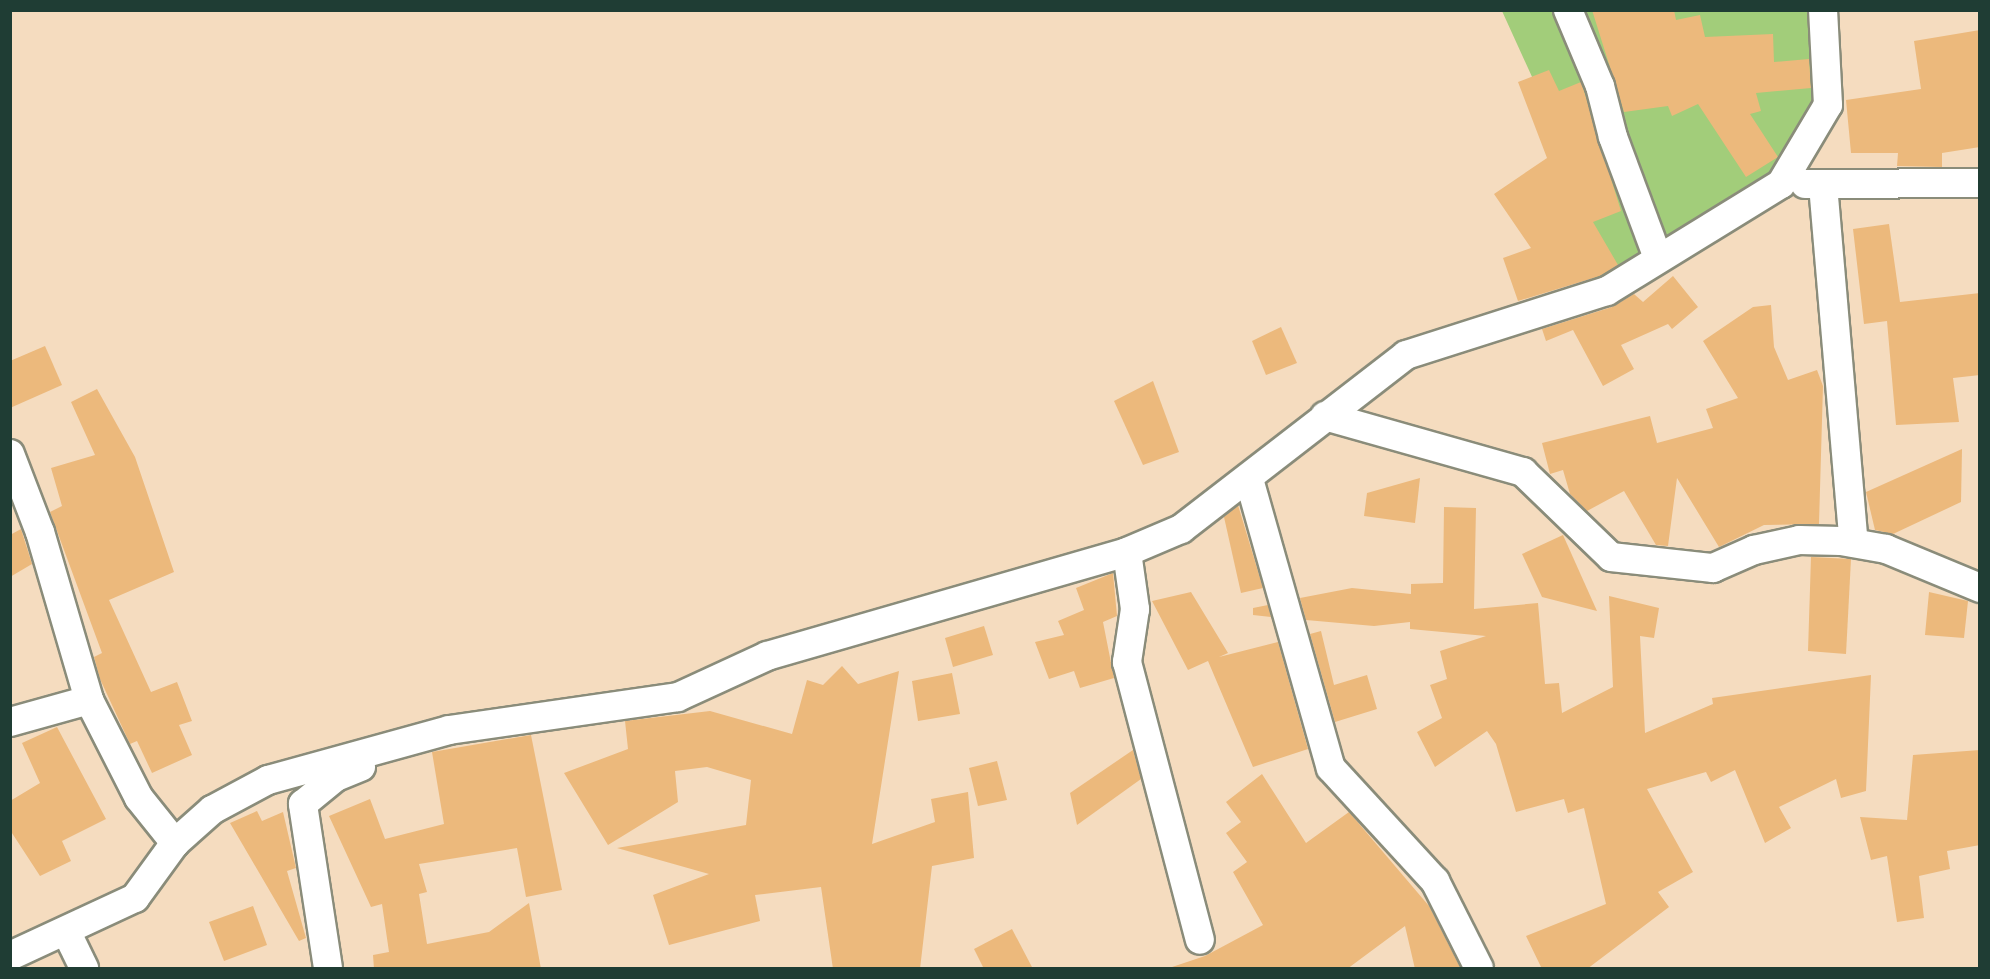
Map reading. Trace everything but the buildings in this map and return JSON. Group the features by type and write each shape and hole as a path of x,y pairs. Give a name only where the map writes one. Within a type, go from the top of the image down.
{"street":[{"path":"1568,10 1600,86 1613,137 1658,258"},
{"path":"10,956 67,933 135,898 175,843 212,810 268,780 449,730 678,697 767,656 1127,552 1181,529 1249,479 1325,416 1406,355 1568,307 1607,291 1781,184 1827,105 1823,10"},
{"path":"1781,184 1980,183"},
{"path":"1823,185 1854,543"},
{"path":"1325,416 1523,472 1611,557 1713,568 1754,550 1799,540 1854,543 1886,549 1980,588"},
{"path":"10,454 40,532 89,700 139,798 175,843"},
{"path":"1249,479 1331,768 1435,881 1479,969"},
{"path":"1127,552 1135,600 1128,662 1200,940"},
{"path":"10,722 89,700"},
{"path":"328,969 303,804 336,777 449,730"},
{"path":"67,933 84,969"}],"green space":[{"path":"1502,11 1820,11 1825,76 1780,180 1738,191 1596,284 1564,147"}]}
